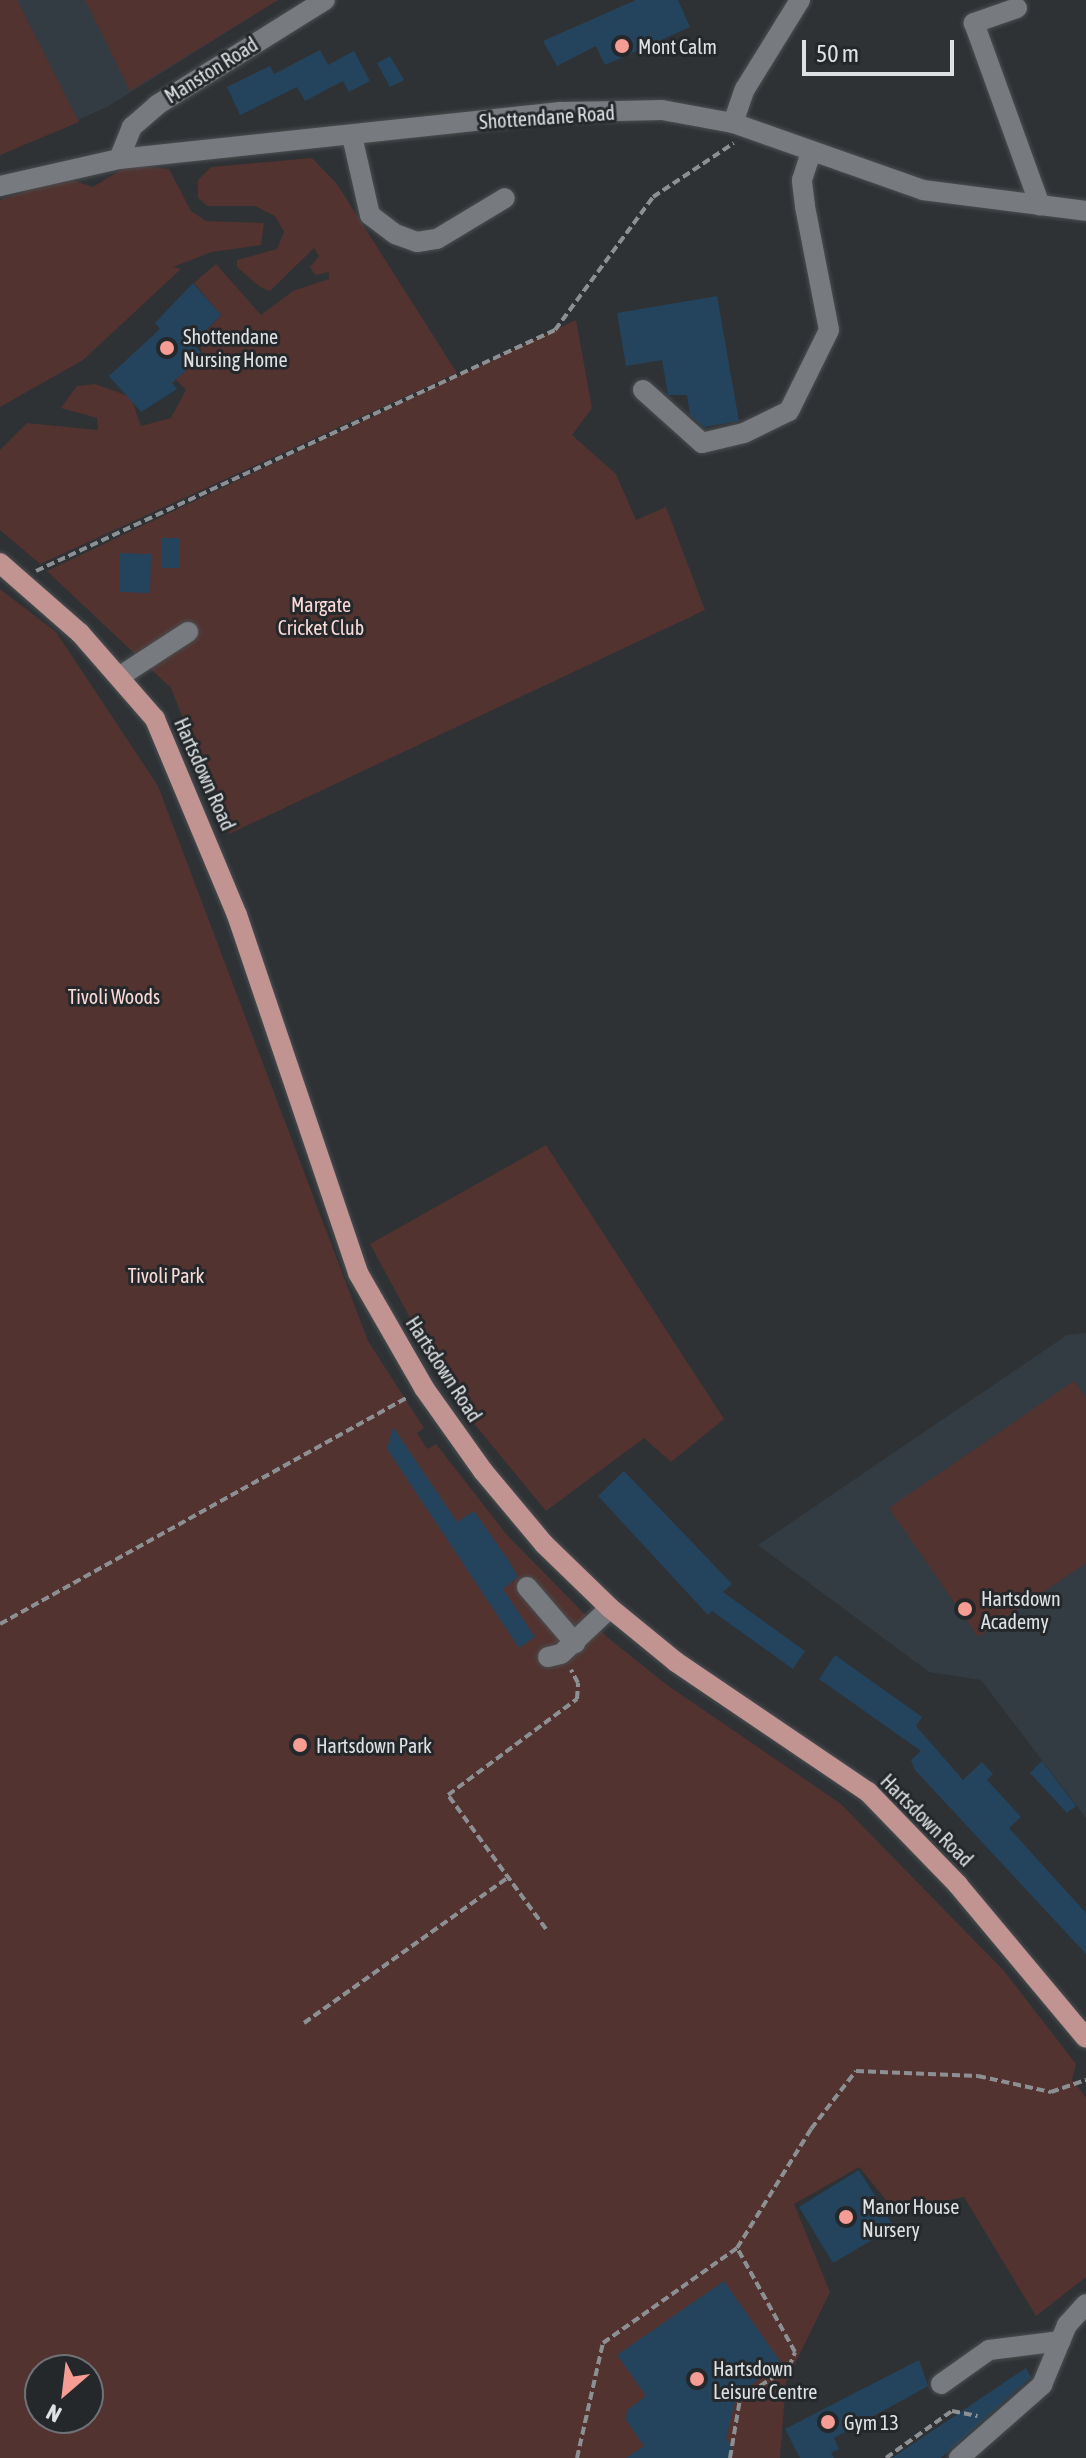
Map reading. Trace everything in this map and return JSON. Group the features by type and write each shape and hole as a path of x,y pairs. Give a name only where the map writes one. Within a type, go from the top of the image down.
{"main road":[{"name":"Hartsdown Road","path":"0,563 122,675 155,719 184,778 358,1273 424,1388 544,1544 610,1608 676,1662 868,1792 968,1896 1086,2038"}],"street":[{"name":"Manston Road","path":"119,159 132,127 157,105 325,0"},
{"path":"733,123 745,89 800,0"},
{"path":"1017,8 974,23 1040,205"},
{"name":"Shottendane Road","path":"0,186 119,159 561,112 662,110 733,123 923,190 1086,211"},
{"path":"352,136 370,215 395,234 417,242 437,239 505,198"},
{"path":"643,390 702,443 744,433 789,411 829,330 802,180 811,152"},
{"path":"122,675 188,632"},
{"path":"527,1587 561,1651 610,1608"},
{"path":"959,2458 1042,2385 1060,2341 1086,2304"},
{"path":"941,2384 989,2350 1060,2341"}],"path":[{"path":"19,579 555,330 653,197 736,142 750,147"},
{"path":"0,1624 424,1388"},
{"path":"546,1929 448,1795 577,1699 578,1683 561,1651"},
{"path":"304,2023 508,1878"},
{"path":"577,2458 603,2343 737,2248 811,2129 856,2071 978,2076 1051,2092 1086,2080"},
{"path":"730,2458 740,2399 789,2367 795,2352 737,2248"},
{"path":"886,2458 952,2411 979,2416"}],"shaded area":[{"path":"0,0 278,0 107,107 0,155"},
{"name":"Hartsdown Academy","path":"1086,1333 1086,1818 981,1680 929,1672 758,1545 1067,1335"}],"green space":[{"path":"0,0 17,0 79,122 0,155"},
{"path":"85,0 278,0 130,91"},
{"path":"312,158 337,184 457,373 40,564 0,530 0,450 27,423 98,430 97,418 61,408 77,386 95,384 131,397 141,426 171,418 186,390 163,366 189,368 202,356 200,338 221,315 194,283 216,264 261,315 293,291 329,279 329,272 315,275 310,267 319,256 314,248 270,291 260,287 237,267 237,260 277,249 284,232 275,216 255,206 207,206 198,198 198,180 211,167"},
{"path":"129,165 169,169 191,211 206,221 264,223 261,245 212,252 173,267 181,269 83,360 0,407 0,200 67,178 93,187"},
{"name":"Margate Cricket Club","path":"576,320 592,408 572,435 616,474 636,520 666,507 705,610 229,834 171,688 47,571"},
{"path":"0,589 56,632 158,786 368,1341 424,1428 417,1433 427,1449 436,1444 507,1535 607,1637 667,1685 841,1804 1004,1971 1076,2064 1072,2080 1086,2097 1086,2277 1036,2316 964,2197 895,2211 859,2167 794,2204 830,2292 786,2382 780,2458 0,2458"},
{"path":"546,1145 724,1419 671,1462 644,1438 546,1511 454,1399 370,1244"},
{"path":"1074,1381 1086,1398 1086,1563 978,1637 889,1508"}],"building":[{"name":"Mont Calm","path":"636,0 678,0 690,27 605,65 596,46 557,66 543,41"},
{"path":"320,50 328,65 354,51 370,81 349,92 343,81 305,101 297,87 240,115 227,87 270,66 274,74"},
{"path":"390,56 404,80 390,87 377,63"},
{"name":"Shottendane Nursing Home","path":"193,283 221,315 193,344 203,355 172,383 177,389 141,412 109,376 160,329 155,323"},
{"path":"717,296 739,421 704,427 690,415 687,395 668,395 662,360 626,366 617,313"},
{"path":"161,538 180,538 180,568 161,568"},
{"path":"120,553 151,554 150,593 120,592"},
{"path":"393,1427 457,1522 474,1511 509,1561 518,1577 503,1589 535,1637 519,1648 387,1449"},
{"path":"624,1471 732,1584 723,1592 805,1651 793,1669 712,1611 708,1615 598,1496"},
{"path":"835,1655 922,1717 916,1726 963,1780 982,1762 993,1774 987,1780 1021,1817 1009,1828 1086,1913 1086,1954 915,1770 911,1760 921,1751 819,1679"},
{"path":"1042,1761 1076,1806 1067,1813 1030,1773"},
{"name":"Manor House Nursery","path":"859,2170 894,2227 833,2263 799,2207"},
{"name":"Hartsdown Leisure Centre","path":"724,2281 782,2364 737,2394 726,2438 732,2447 729,2458 626,2458 644,2446 626,2420 627,2410 646,2396 617,2355"},
{"path":"919,2360 928,2386 834,2438 839,2449 831,2453 834,2458 800,2458 785,2429"},
{"path":"1026,2368 1031,2377 941,2458 892,2458"}],"place":[{"name":"Mont Calm","path":"622,46"},
{"name":"Shottendane Nursing Home","path":"167,348"},
{"name":"Hartsdown Academy","path":"965,1609"},
{"name":"Hartsdown Park","path":"300,1745"},
{"name":"Manor House Nursery","path":"846,2217"},
{"name":"Hartsdown Leisure Centre","path":"697,2379"},
{"name":"Gym 13","path":"828,2422"}],"park label":[{"name":"Tivoli Woods","path":"114,996"},
{"name":"Tivoli Park","path":"166,1275"}]}
